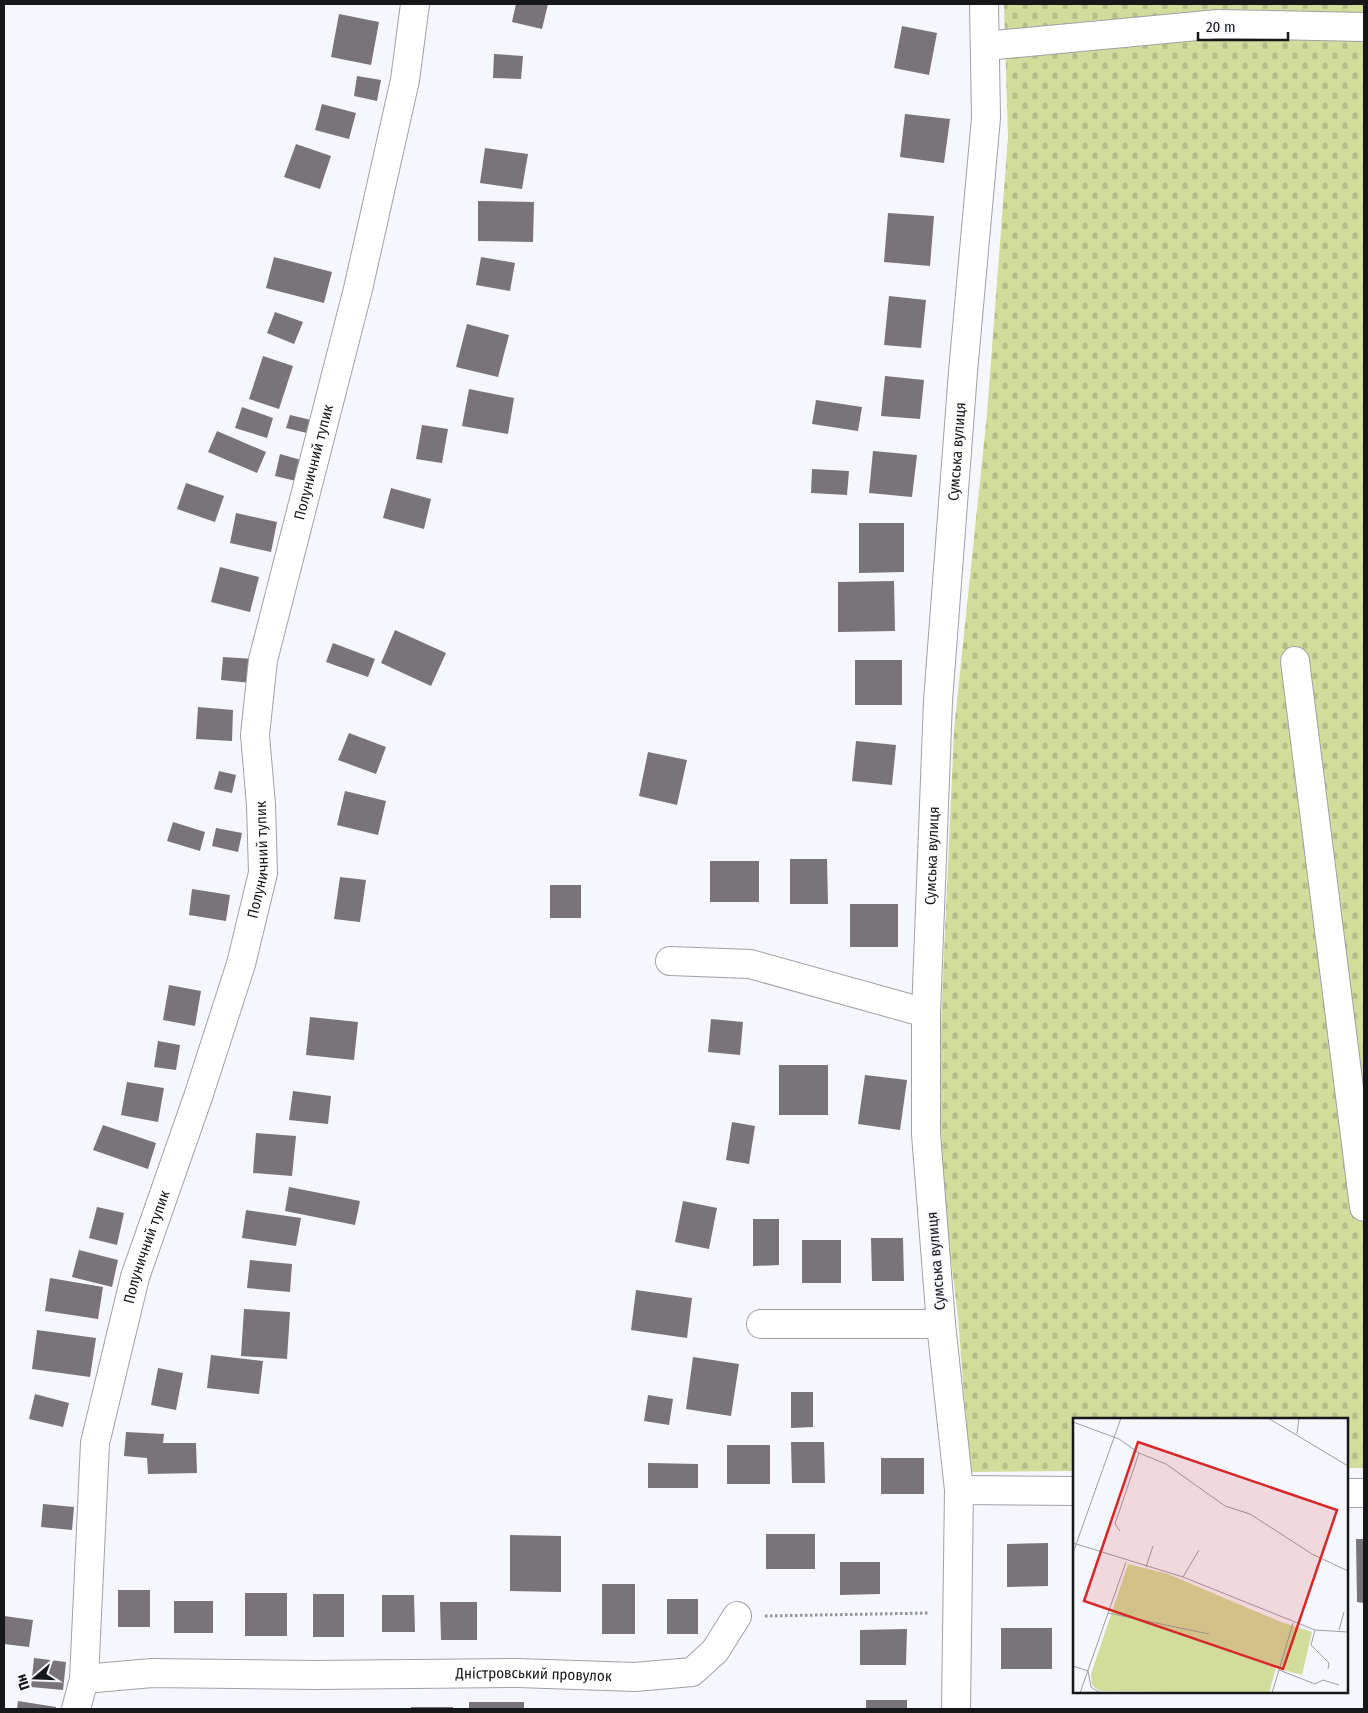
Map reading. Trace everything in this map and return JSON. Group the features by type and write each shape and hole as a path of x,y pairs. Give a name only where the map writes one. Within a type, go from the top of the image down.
{"street":[{"name":"Полуничний тупик","path":"76,1709 84,1678 95,1443 135,1277 199,1094 241,964 263,873 262,805 255,735 263,660 358,289 406,80 414,4"},
{"name":"Сумська вулиця","path":"956,1709 959,1490 941,1324 926,1134 926,1013 938,701 963,372 986,118 984,4"},
{"path":"984,46 1218,24 1364,28"},
{"path":"1295,661 1364,1207"},
{"path":"670,961 750,964 926,1013"},
{"path":"761,1324 941,1324"},
{"path":"959,1490 1073,1491"},
{"path":"1348,1493 1364,1493"},
{"name":"Дністровський провулок","path":"84,1678 152,1673 517,1674 635,1677 692,1672 715,1652 737,1616"}],"path":[{"path":"737,1616 957,1613"}],"green space":[{"path":"1004,4 1364,4 1364,1468 1348,1468 1348,1418 1073,1418 1073,1471 970,1472 958,1318 936,1134 954,730 987,414 1008,137"}],"building":[{"path":"516,4 548,4 542,29 512,22"},
{"path":"339,14 379,22 371,65 331,57"},
{"path":"902,26 937,33 929,75 894,68"},
{"path":"494,54 523,56 521,79 493,78"},
{"path":"357,76 381,80 377,101 354,96"},
{"path":"322,104 356,113 349,139 315,130"},
{"path":"905,114 950,119 944,163 900,157"},
{"path":"296,144 331,156 320,189 284,177"},
{"path":"485,148 528,154 522,189 480,183"},
{"path":"478,201 534,202 533,242 478,241"},
{"path":"888,213 934,216 930,266 884,262"},
{"path":"274,257 332,272 324,303 266,288"},
{"path":"481,257 515,263 510,291 476,285"},
{"path":"889,296 926,300 921,348 884,345"},
{"path":"275,312 303,322 294,344 267,333"},
{"path":"467,324 509,335 498,377 456,367"},
{"path":"263,356 293,366 279,409 249,399"},
{"path":"885,376 924,380 920,419 881,416"},
{"path":"469,389 514,398 508,434 462,426"},
{"path":"816,400 862,407 858,431 812,424"},
{"path":"242,407 273,418 267,438 235,428"},
{"path":"290,415 311,420 307,433 286,428"},
{"path":"422,425 448,429 442,463 416,459"},
{"path":"217,431 266,452 257,473 208,452"},
{"path":"873,451 917,455 912,497 869,493"},
{"path":"280,454 301,460 296,481 275,476"},
{"path":"812,469 849,471 847,495 811,493"},
{"path":"186,483 224,496 215,522 177,509"},
{"path":"391,488 431,499 424,529 383,518"},
{"path":"236,513 277,522 271,552 230,543"},
{"path":"859,523 904,523 904,572 859,573"},
{"path":"220,567 259,577 250,612 211,602"},
{"path":"894,581 895,631 838,632 838,582"},
{"path":"395,630 446,653 431,686 381,663"},
{"path":"333,643 375,659 368,677 326,662"},
{"path":"223,657 254,659 252,683 221,680"},
{"path":"855,660 902,660 902,705 855,705"},
{"path":"198,707 233,710 232,741 196,739"},
{"path":"349,733 386,747 376,774 338,760"},
{"path":"856,741 896,745 892,785 852,781"},
{"path":"648,752 687,760 677,805 639,796"},
{"path":"219,771 236,775 232,793 214,789"},
{"path":"345,791 386,801 378,835 337,825"},
{"path":"173,822 205,832 200,851 167,841"},
{"path":"216,828 242,833 238,852 212,846"},
{"path":"790,859 827,859 828,904 790,904"},
{"path":"710,861 759,861 759,902 710,902"},
{"path":"340,877 366,880 360,922 334,919"},
{"path":"550,885 581,885 581,918 550,918"},
{"path":"192,889 230,895 226,921 189,915"},
{"path":"850,904 898,904 898,947 850,947"},
{"path":"169,985 201,991 195,1026 163,1020"},
{"path":"310,1017 358,1022 354,1060 306,1055"},
{"path":"711,1019 743,1022 740,1055 708,1052"},
{"path":"158,1041 180,1045 176,1070 154,1067"},
{"path":"779,1065 828,1065 828,1115 779,1115"},
{"path":"865,1075 907,1080 900,1130 858,1124"},
{"path":"127,1082 164,1088 158,1122 121,1115"},
{"path":"293,1091 331,1096 328,1124 289,1120"},
{"path":"732,1122 755,1126 749,1164 726,1160"},
{"path":"103,1125 156,1143 148,1169 93,1150"},
{"path":"256,1133 296,1136 292,1176 253,1173"},
{"path":"289,1187 360,1201 355,1225 285,1211"},
{"path":"683,1201 717,1208 709,1249 675,1242"},
{"path":"97,1207 124,1213 117,1245 89,1238"},
{"path":"246,1210 301,1218 296,1246 242,1238"},
{"path":"753,1219 779,1219 779,1265 753,1266"},
{"path":"871,1238 903,1238 904,1281 872,1281"},
{"path":"802,1240 841,1240 841,1283 802,1283"},
{"path":"79,1250 118,1260 112,1287 72,1277"},
{"path":"250,1260 292,1264 290,1292 247,1288"},
{"path":"50,1278 103,1287 98,1319 45,1311"},
{"path":"636,1290 692,1298 687,1338 631,1330"},
{"path":"244,1309 290,1312 287,1359 241,1356"},
{"path":"37,1330 96,1338 90,1377 32,1369"},
{"path":"211,1355 263,1361 259,1394 207,1388"},
{"path":"693,1357 739,1364 731,1416 686,1409"},
{"path":"158,1368 183,1373 176,1410 151,1405"},
{"path":"791,1392 813,1392 813,1427 791,1428"},
{"path":"35,1394 69,1403 63,1427 29,1419"},
{"path":"648,1395 673,1399 669,1425 644,1421"},
{"path":"126,1432 164,1434 163,1443 196,1443 197,1473 148,1474 147,1458 124,1456"},
{"path":"791,1442 824,1442 825,1483 792,1483"},
{"path":"727,1445 770,1445 770,1484 727,1484"},
{"path":"881,1458 924,1458 924,1494 881,1494"},
{"path":"648,1463 698,1464 698,1488 648,1488"},
{"path":"43,1504 74,1507 72,1530 41,1527"},
{"path":"766,1534 815,1534 815,1569 766,1569"},
{"path":"510,1535 561,1536 561,1592 510,1591"},
{"path":"1356,1539 1364,1539 1364,1603 1357,1602"},
{"path":"1048,1543 1048,1586 1007,1587 1007,1544"},
{"path":"840,1562 880,1562 880,1594 840,1595"},
{"path":"602,1584 635,1584 635,1634 602,1634"},
{"path":"118,1590 150,1590 150,1627 118,1627"},
{"path":"245,1593 287,1593 287,1636 245,1636"},
{"path":"313,1594 344,1594 344,1637 313,1637"},
{"path":"382,1595 414,1595 415,1632 382,1632"},
{"path":"667,1599 698,1599 698,1634 667,1634"},
{"path":"174,1601 213,1601 213,1633 174,1633"},
{"path":"440,1602 477,1602 477,1640 441,1640"},
{"path":"4,1616 33,1620 29,1647 4,1644"},
{"path":"1001,1628 1052,1628 1052,1669 1001,1669"},
{"path":"907,1629 906,1665 860,1665 860,1630"},
{"path":"34,1658 66,1662 63,1690 31,1687"},
{"path":"866,1700 907,1700 907,1709 866,1709"},
{"path":"18,1701 56,1707 56,1709 17,1709"},
{"path":"469,1702 524,1702 524,1709 469,1709"},
{"path":"411,1707 453,1707 453,1709 411,1709"}]}
